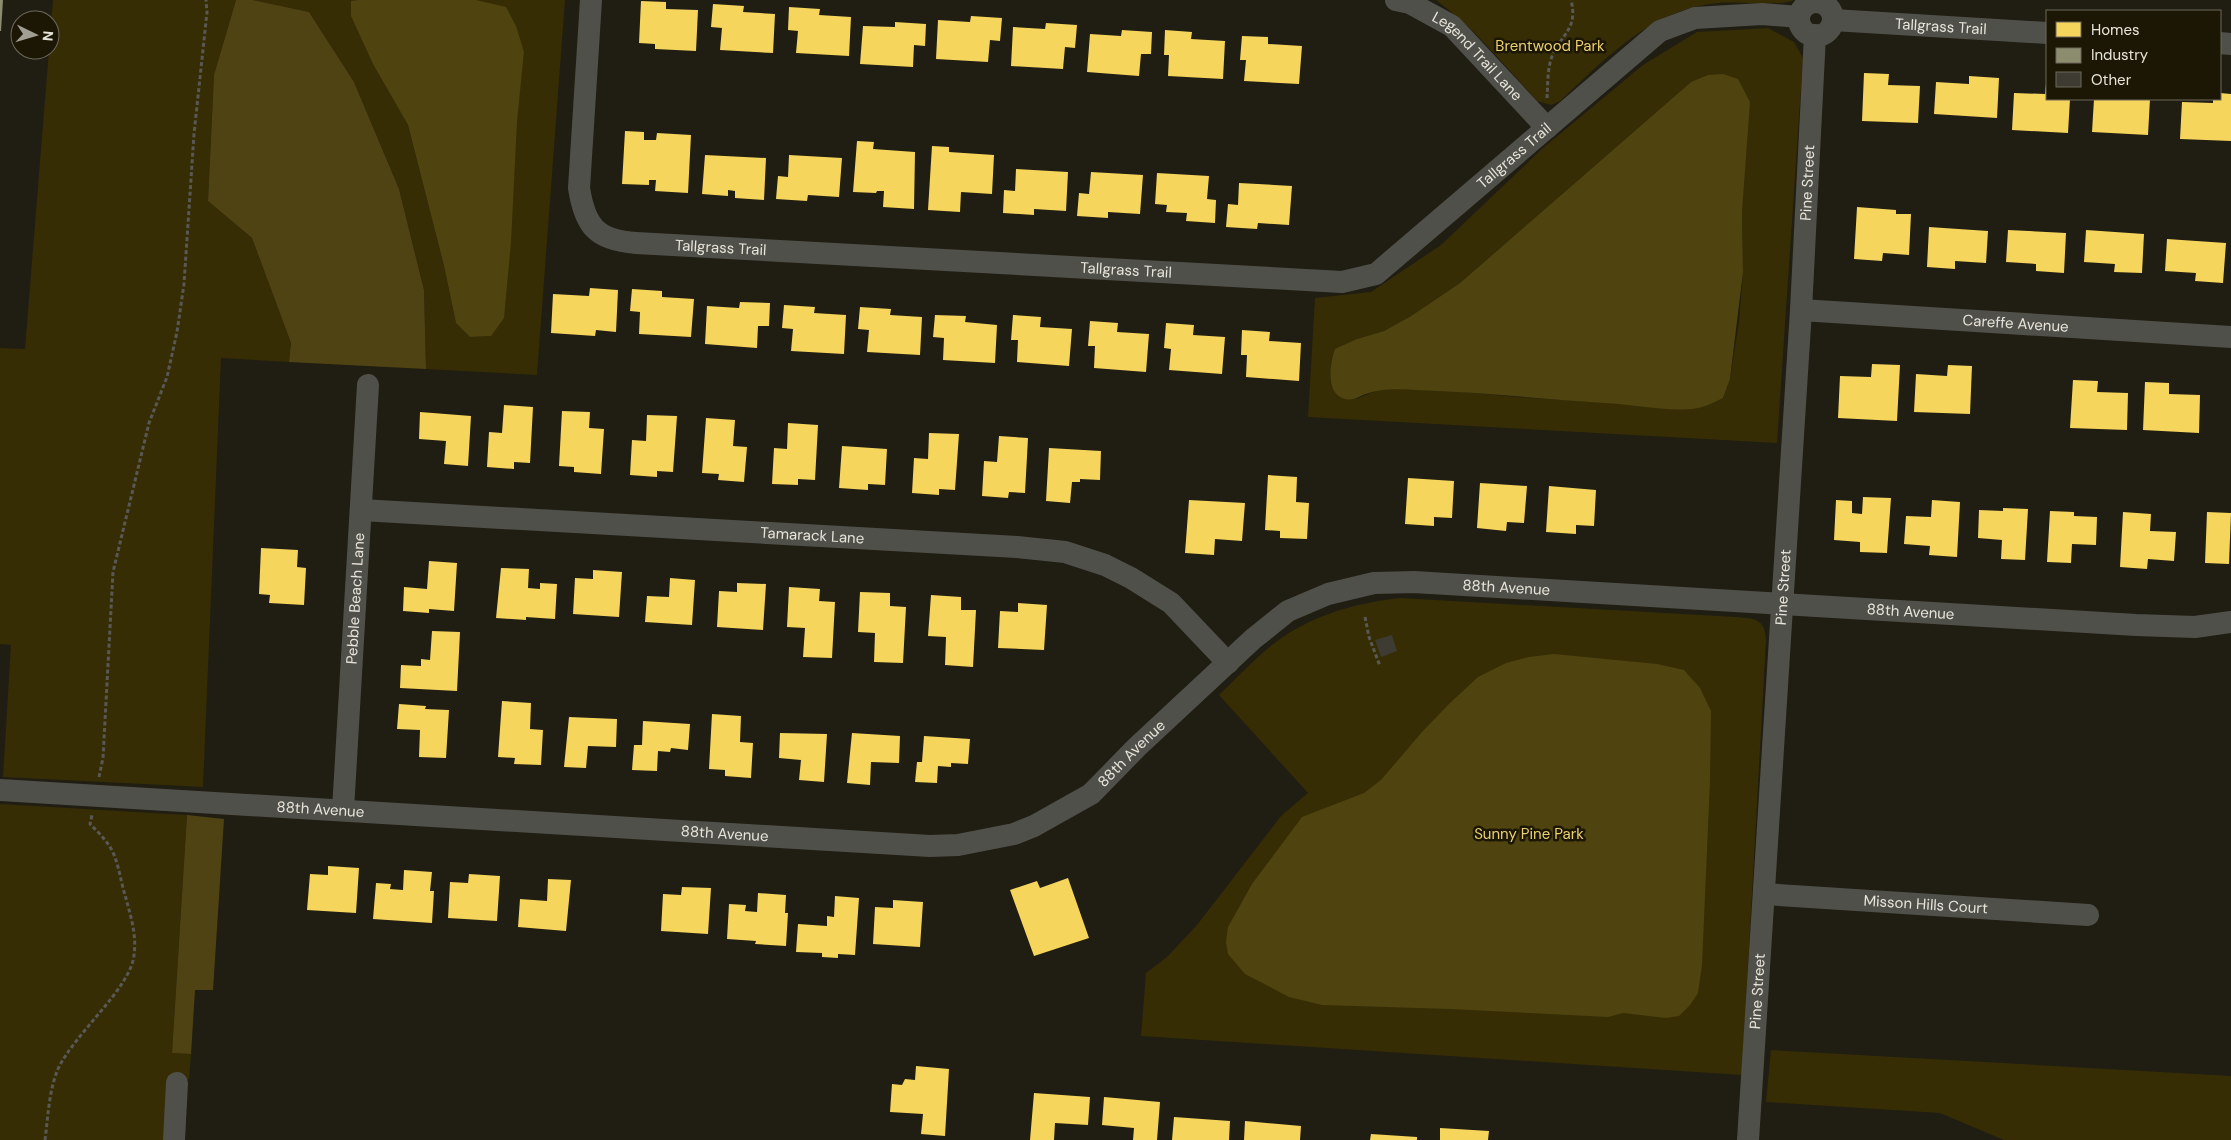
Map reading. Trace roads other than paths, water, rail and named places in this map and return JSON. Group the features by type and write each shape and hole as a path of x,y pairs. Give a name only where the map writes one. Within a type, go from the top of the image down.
{"street":[{"name":"Tallgrass Trail","path":"591,0 579,188 582,210 592,227 605,236 621,242 1342,282 1376,274 1660,31 1695,18 1762,14 1799,17"},
{"name":"Legend Trail Lane","path":"1396,0 1410,4 1452,26 1547,128"},
{"path":"1817,1 1829,8 1833,20 1832,25 1825,33 1815,36 1801,28 1799,17 1808,3 1817,1"},
{"name":"Tallgrass Trail","path":"1833,20 2046,33"},
{"name":"Pine Street","path":"1748,1140 1801,310 1815,36"},
{"name":"Careffe Avenue","path":"1801,310 2231,336"},
{"name":"Pebble Beach Lane","path":"343,810 368,385"},
{"name":"Tamarack Lane","path":"361,510 1007,546 1065,552 1114,569 1172,603 1228,663"},
{"name":"88th Avenue","path":"0,790 930,846 958,845 1014,834 1034,826 1091,794 1137,747 1253,639 1288,611 1328,594 1374,583 1414,582 2136,625 2195,626 2231,622"},
{"name":"Misson Hills Court","path":"1764,894 2088,915"},
{"path":"174,1140 177,1083"}],"park label":[{"name":"Brentwood Park","path":"1550,46"},
{"name":"Sunny Pine Park","path":"1529,834"}]}
